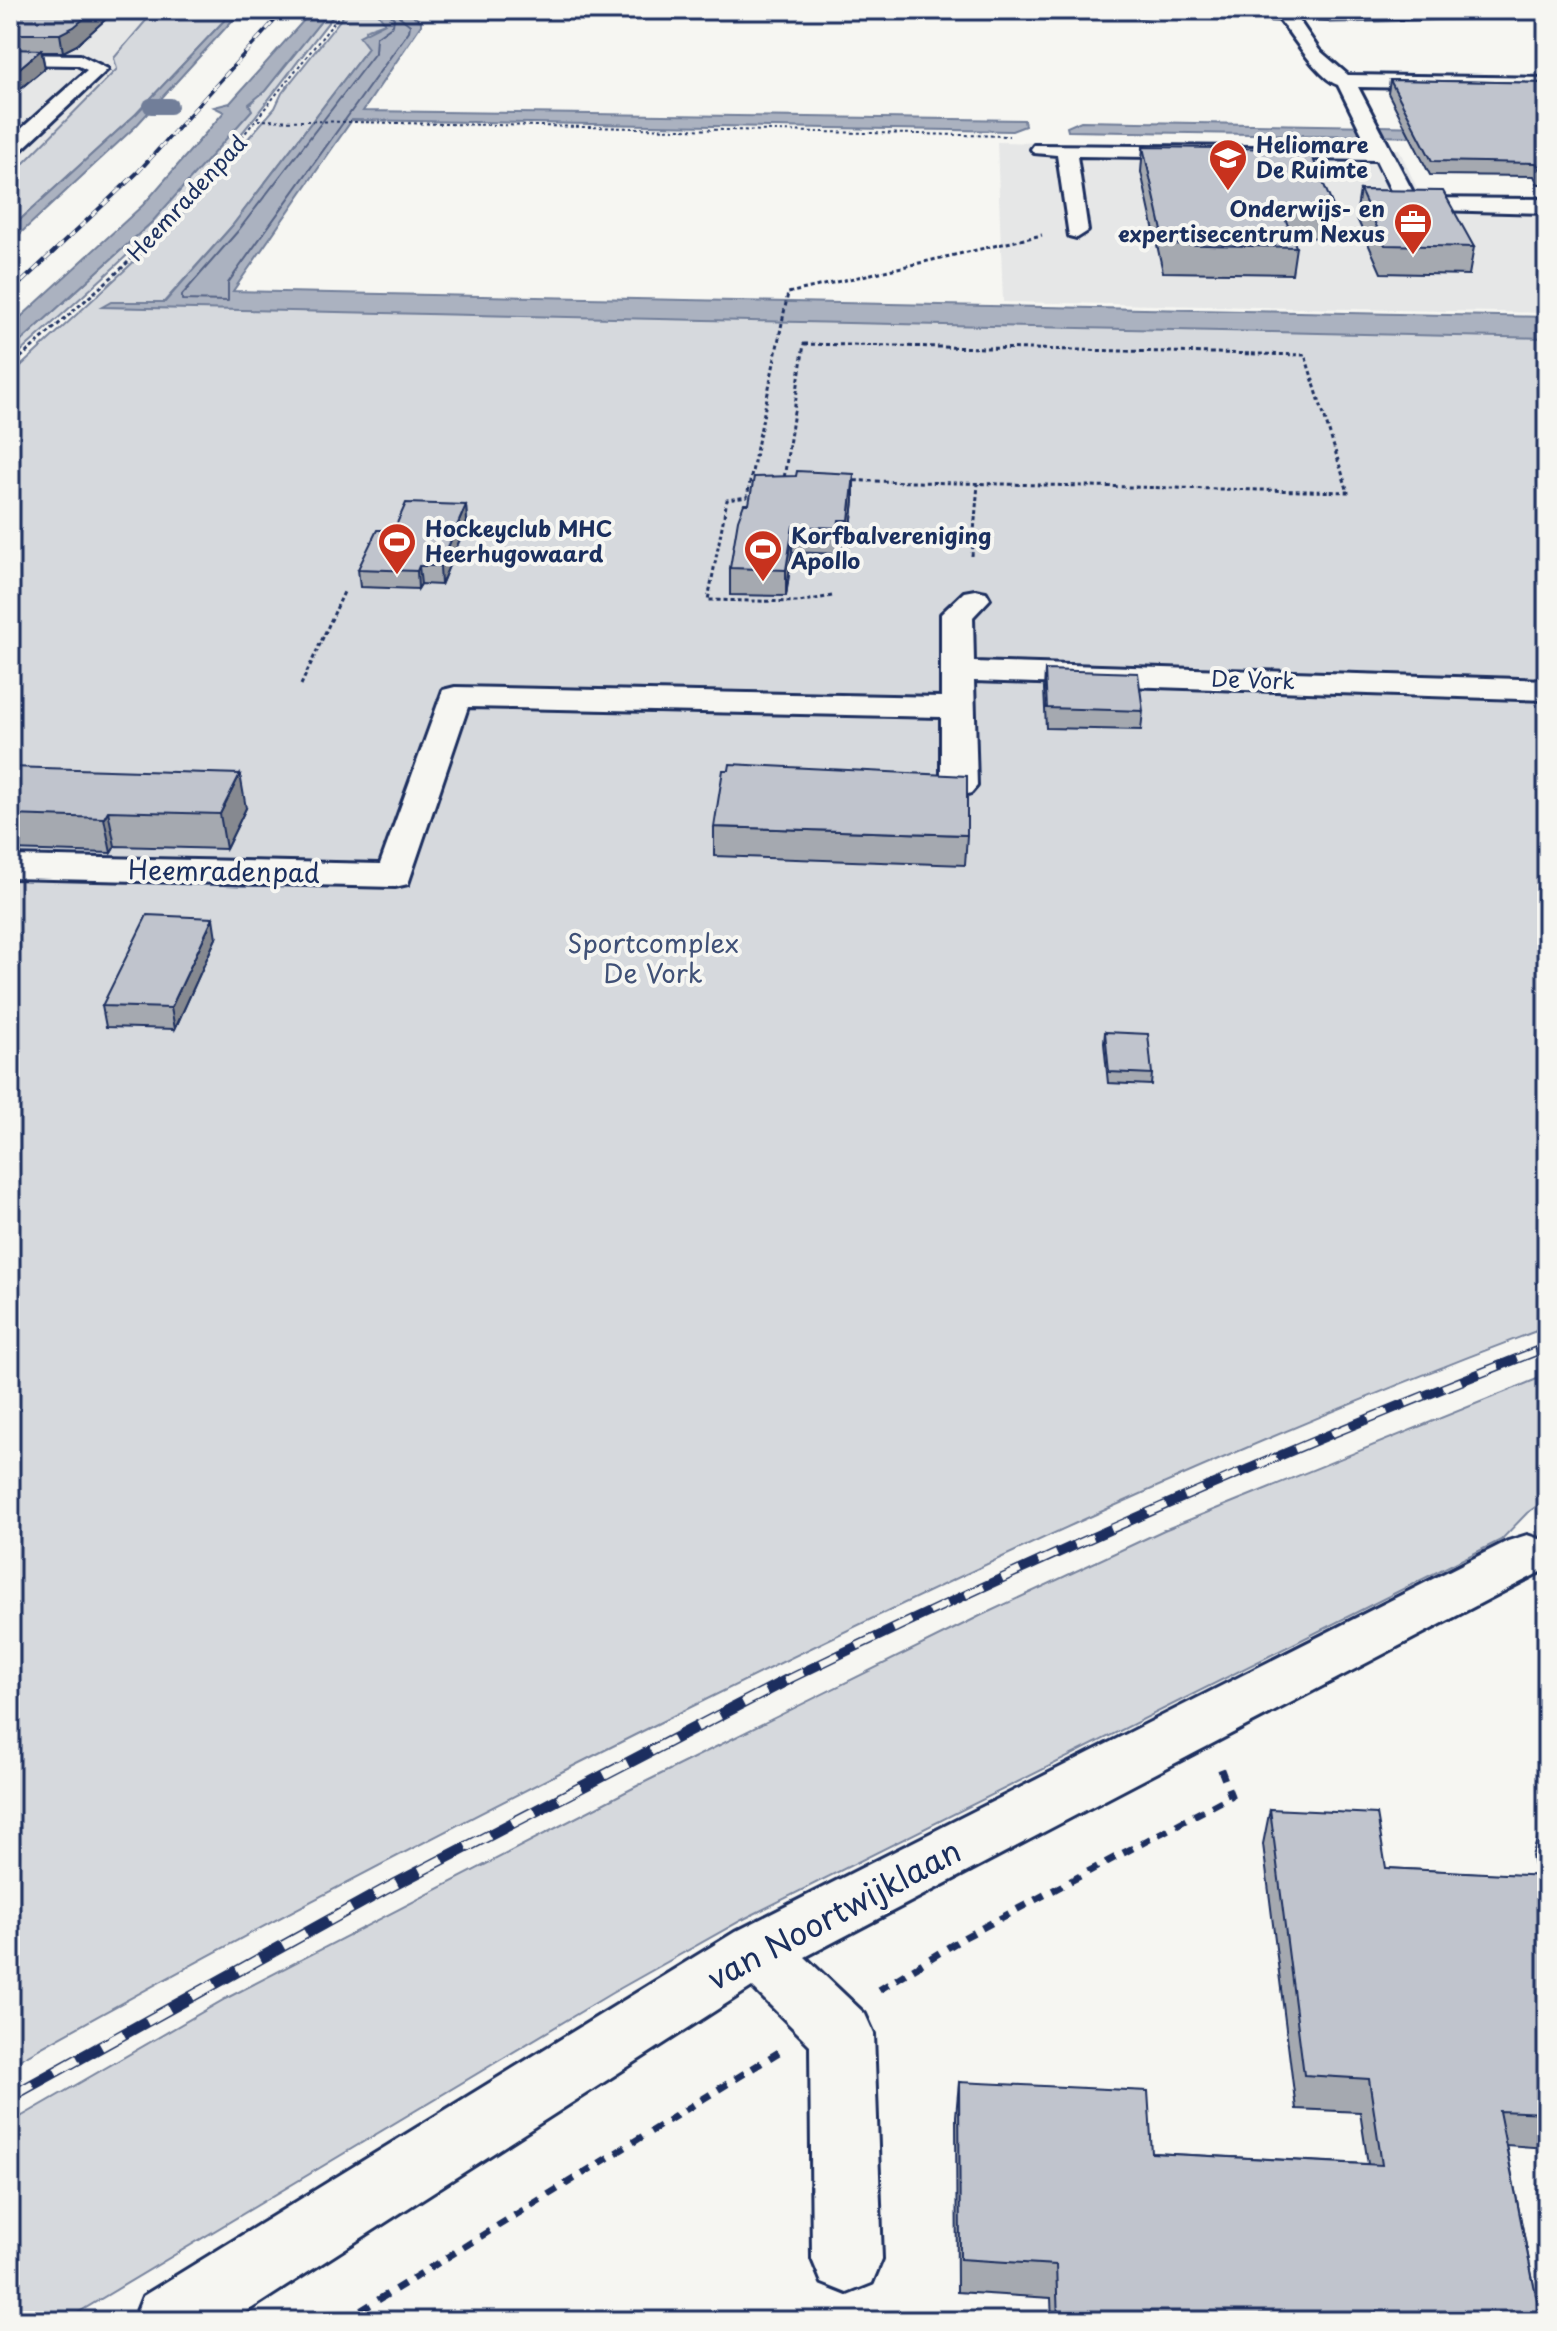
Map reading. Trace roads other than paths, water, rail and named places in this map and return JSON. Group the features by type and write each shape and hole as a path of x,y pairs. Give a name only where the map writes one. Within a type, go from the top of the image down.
{"street":[{"path":"1223,10 1331,14 1547,10"},
{"path":"1328,62 1334,53 1318,22 1331,14 1362,10"},
{"path":"1267,12 1296,22 1312,53 1328,62 1337,78 1346,81 1547,84"},
{"path":"10,59 80,60 99,69 10,150"},
{"path":"1346,81 1408,204 1547,206"},
{"path":"1041,149 1376,139"},
{"path":"1066,149 1077,231"},
{"path":"959,786 957,614 975,599"},
{"name":"De Vork","path":"958,671 1547,690"},
{"name":"Heemradenpad","path":"10,867 395,876 455,697 959,707"},
{"name":"van Noortwijklaan","path":"168,2321 757,1951 1527,1555"},
{"path":"757,1951 842,2034 847,2259"}],"water":[{"path":"234,10 242,10 135,127 10,243 10,229 136,114"},
{"path":"313,10 330,10 265,91 249,104 252,110 152,222 10,351 10,327 143,205 224,112 214,107 230,103"},
{"path":"376,10 404,10 421,21 421,25 363,111 1024,120 1025,126 1012,131 352,120 233,291 1547,317 1547,338 102,307 111,302 165,302 232,226 368,48 359,36 385,23"},
{"path":"666,10 1025,10 1178,14 1141,18"},
{"path":"1081,121 1547,129 1547,139 1068,131 1067,127"}],"waterway":[{"path":"151,106 170,106"}],"railway":[{"path":"10,293 138,172 284,10"},
{"path":"787,1680 1163,1506 1547,1347"},
{"path":"10,2097 384,1890 787,1680"}],"place":[{"name":"Heliomare De Ruimte","path":"1228,192"},
{"name":"Onderwijs- en expertisecentrum Nexus","path":"1413,256"},
{"name":"Hockeyclub MHC Heerhugowaard","path":"397,576"},
{"name":"Korfbalvereniging Apollo","path":"763,583"}],"park label":[{"name":"Sportcomplex De Vork","path":"653,959"}]}
